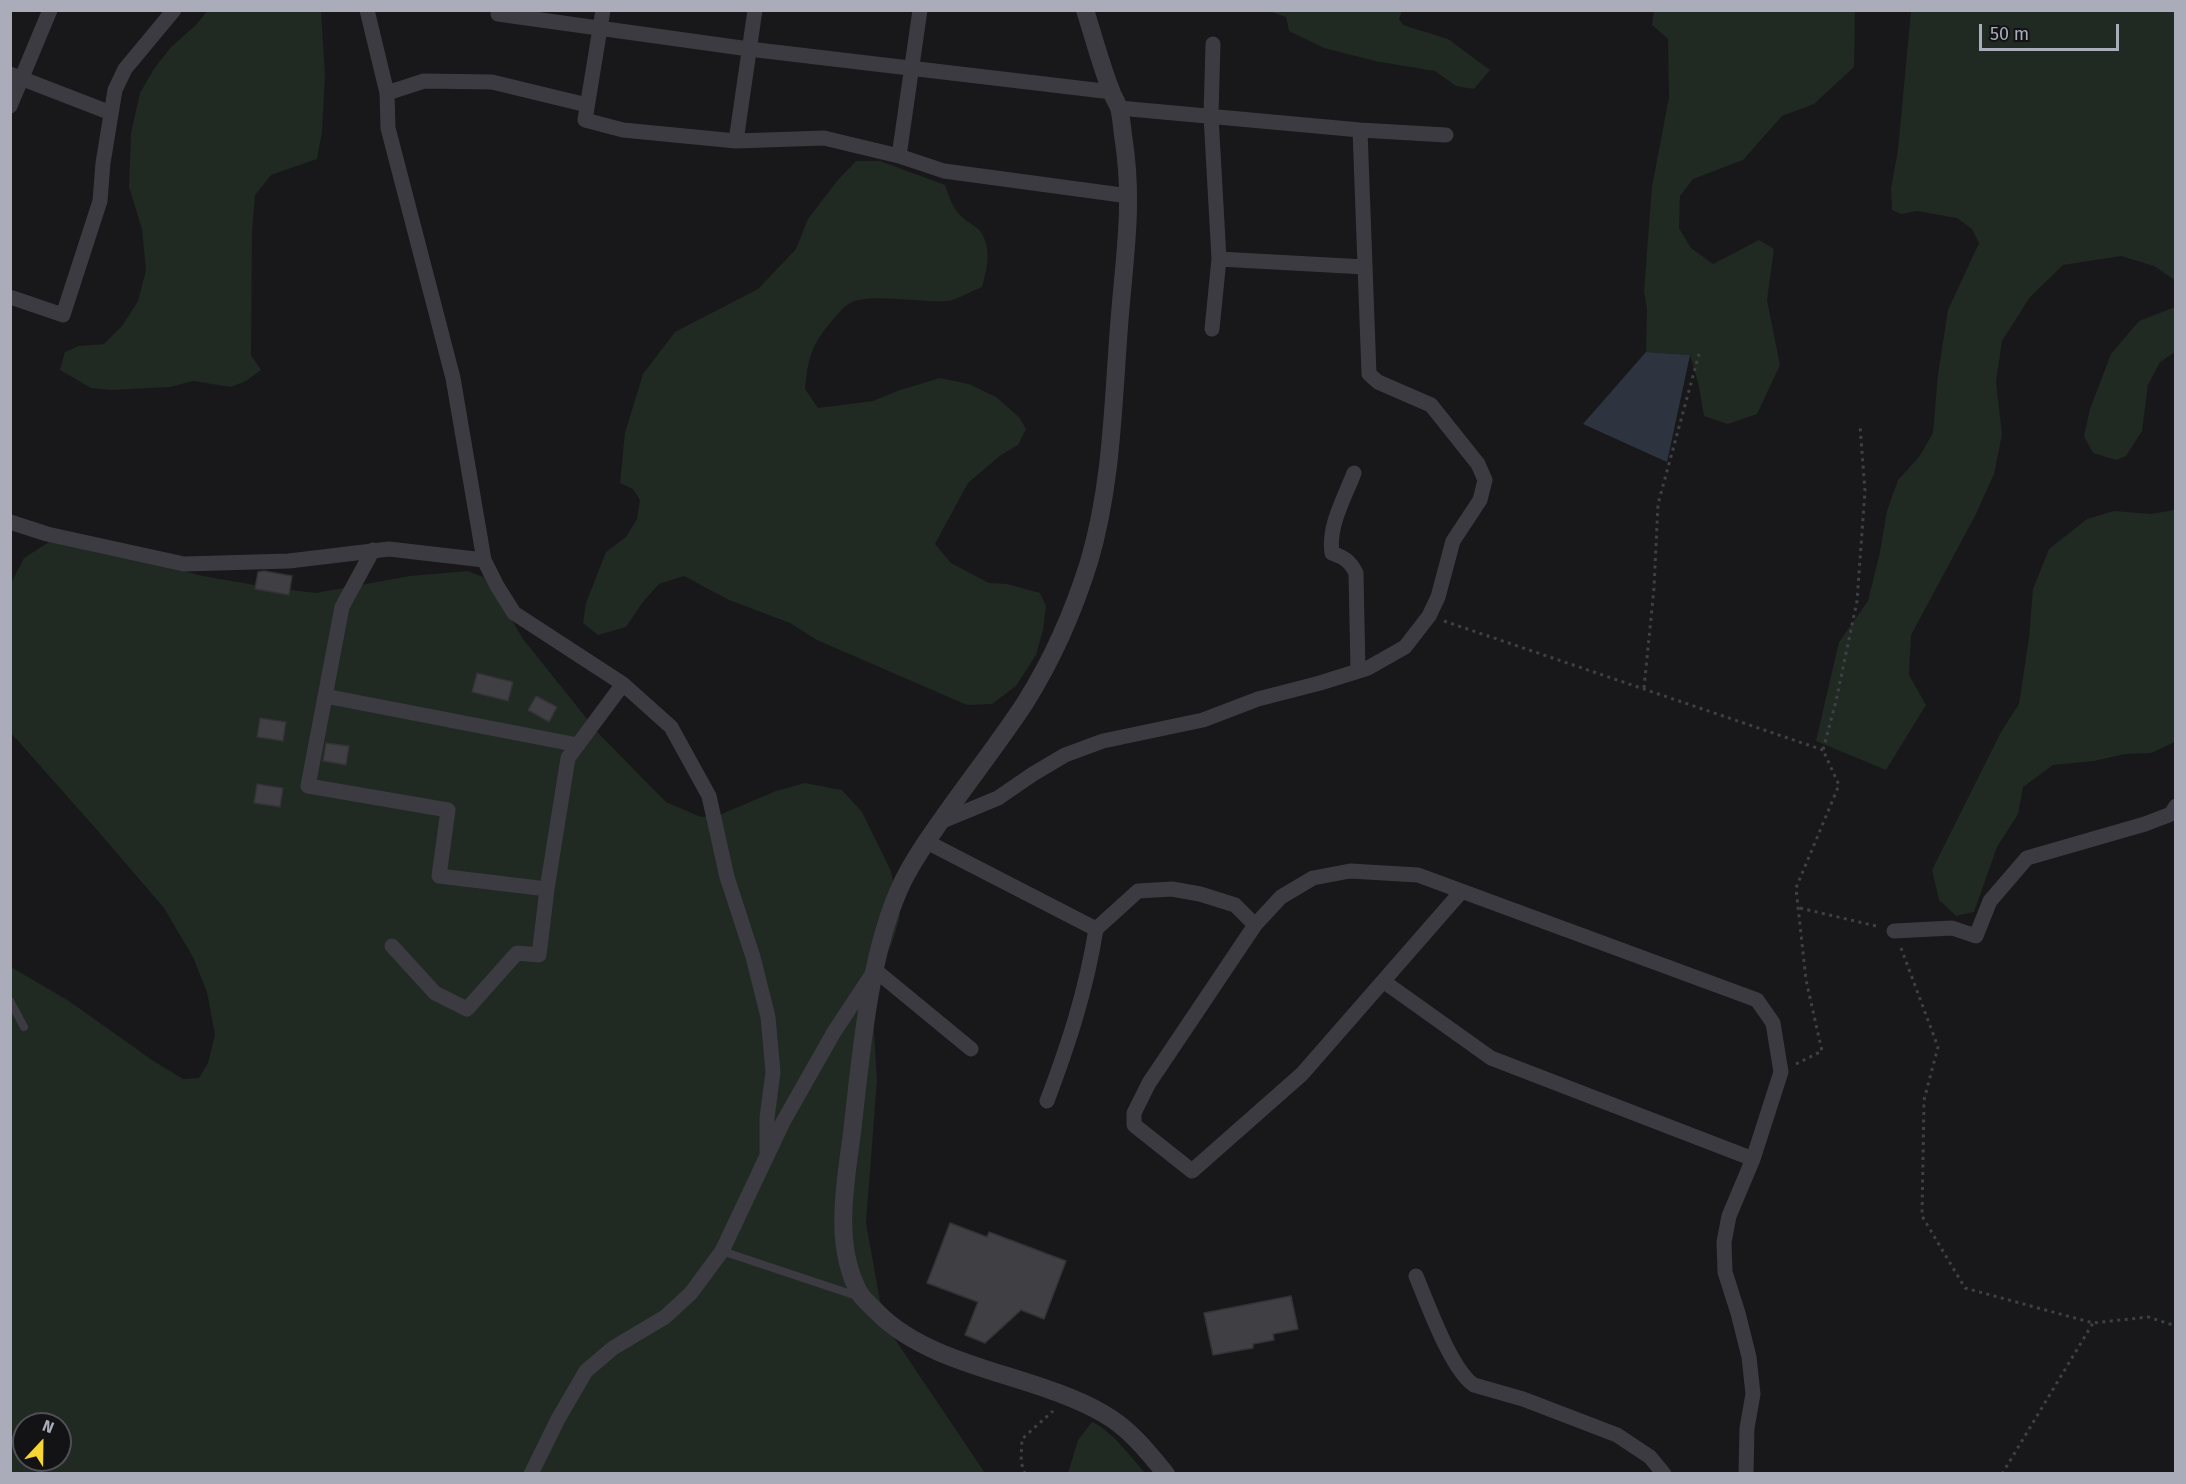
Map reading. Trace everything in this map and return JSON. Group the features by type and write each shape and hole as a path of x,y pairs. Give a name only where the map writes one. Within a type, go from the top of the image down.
{"street":[{"path":"10,106 16,76 50,10"},
{"path":"10,297 63,315 100,201 103,163 115,90 125,69 174,10"},
{"path":"367,10 387,93 388,128 453,378 484,560 514,614 623,684 671,727 708,796 727,877 753,957 768,1017 773,1072 767,1118 767,1154"},
{"path":"498,10 498,14 913,70 1211,116 1360,130 1446,135"},
{"path":"603,10 585,120 623,130 736,141 824,138 899,156 944,171 1129,196"},
{"path":"736,141 755,10"},
{"path":"899,156 920,10"},
{"path":"1085,10 1115,100 1129,176 1128,236 1115,401 1103,501 1088,562 1059,641 1026,701 927,842 903,882 890,915 875,970 862,1054 847,1169 843,1235 849,1268 862,1297 886,1322 916,1342 981,1368 1026,1381 1106,1414 1140,1444 1166,1473"},
{"path":"1212,329 1219,259 1211,116 1213,44"},
{"path":"16,76 111,113"},
{"path":"387,93 424,81 492,81 587,105"},
{"path":"940,822 998,798 1065,755 1093,745 1203,720 1258,699 1368,668 1405,647 1429,616 1438,597 1453,541 1480,500 1485,480 1478,464 1431,405 1378,382 1369,374 1360,130"},
{"path":"1219,259 1365,267"},
{"path":"1354,473 1332,530 1330,542 1332,553 1352,563 1356,573 1358,671"},
{"path":"10,522 47,534 184,564 289,561 389,549 484,560"},
{"path":"373,550 342,607 308,786 448,810 440,876 547,889"},
{"path":"392,946 435,993 466,1009 518,953 539,955 568,758 623,684"},
{"path":"325,696 578,745"},
{"path":"1894,931 1952,928 1976,936 1990,901 2027,858 2145,824 2171,814 2175,806"},
{"path":"927,842 1096,929"},
{"path":"1461,892 1302,1074 1192,1171 1134,1125 1134,1113 1149,1083 1255,925 1281,897 1313,878 1350,871 1418,875 1757,1000 1773,1023 1782,1072 1753,1158 1729,1216 1724,1242 1725,1272 1749,1357 1753,1394 1747,1428 1746,1473"},
{"path":"1047,1101 1074,1030 1090,971 1096,929 1138,891 1172,889 1200,894 1235,905 1255,925"},
{"path":"531,1473 558,1419 586,1371 613,1348 664,1317 691,1293 722,1251 767,1154 834,1032 875,970"},
{"path":"875,970 971,1049"},
{"path":"1383,981 1491,1058 1753,1158"},
{"path":"1416,1276 1435,1322 1468,1381 1523,1399 1617,1435 1650,1457 1664,1473"}],"lane":[{"path":"10,1001 24,1027"},
{"path":"722,1251 862,1297"}],"path":[{"path":"1644,689 1654,588 1658,504 1699,354"},
{"path":"1782,1072 1822,1051 1806,980 1798,921 1800,908 1796,888 1839,785 1823,750 1857,601 1865,491 1860,426"},
{"path":"1429,616 1823,750"},
{"path":"1800,908 1894,931 1938,1047 1923,1100 1922,1216 1965,1288 2093,1323 2148,1317 2175,1326"},
{"path":"2002,1473 2093,1323"},
{"path":"1025,1473 1021,1462 1022,1439 1068,1398"}],"shaded area":[{"path":"207,11 321,11 325,75 322,132 317,159 271,175 255,195 252,232 251,355 261,370 246,381 231,387 193,381 170,387 112,390 91,388 60,370 65,352 79,346 104,344 122,326 138,301 146,270 142,229 129,187 131,133 140,93 154,69 171,47 197,24"},
{"path":"1269,11 1402,11 1399,19 1403,25 1448,39 1490,70 1474,89 1456,86 1435,71 1375,61 1324,48 1289,31 1286,17"},
{"path":"1654,11 1855,11 1854,67 1814,104 1782,116 1743,160 1693,179 1680,196 1679,228 1691,248 1713,264 1759,240 1774,249 1767,300 1780,365 1757,414 1728,424 1704,416 1699,386 1690,355 1646,352 1647,309 1644,291 1652,187 1669,97 1668,39 1652,25"},
{"path":"1911,11 2175,11 2176,281 2154,266 2121,256 2063,265 2030,297 2002,341 1996,382 2002,434 1994,474 1975,516 1911,635 1909,675 1926,705 1886,770 1816,741 1839,642 1868,601 1887,511 1898,480 1919,457 1933,433 1938,374 1948,310 1979,243 1972,229 1957,218 1917,211 1901,214 1892,210 1891,188 1898,150"},
{"path":"856,161 880,161 945,185 957,211 979,230 986,246 987,266 982,287 961,297 948,301 866,299 855,301 845,307 824,330 815,345 809,361 805,389 818,408 873,401 940,378 969,384 996,397 1019,417 1026,429 1018,445 1001,455 968,483 935,544 951,563 989,583 1007,584 1040,593 1046,606 1043,630 1036,655 1016,686 992,704 967,705 817,640 790,623 729,600 684,576 659,584 642,603 626,627 598,635 583,623 586,603 606,552 626,537 637,519 640,500 633,489 620,483 625,433 643,374 675,332 758,289 796,249 808,219 837,181"},
{"path":"2175,307 2175,352 2160,362 2148,385 2142,431 2126,456 2116,460 2093,453 2084,436 2090,409 2111,354 2139,321"},
{"path":"1646,352 1690,355 1667,462 1583,424"},
{"path":"2175,510 2175,742 2151,753 2125,754 2094,761 2053,765 2023,787 2018,814 1997,847 1974,912 1956,916 1939,900 1932,870 2001,732 2019,704 2029,638 2033,589 2049,549 2087,519 2114,511 2151,514"},
{"path":"49,542 86,542 137,559 203,576 316,593 410,576 468,571 488,579 523,639 600,735 666,802 701,817 717,816 776,791 805,783 842,790 862,812 891,871 900,917 892,943 878,971 872,1002 877,1080 866,1223 884,1323 985,1473 11,1473 11,967 69,1001 152,1060 183,1079 199,1078 208,1063 215,1035 207,992 193,957 164,908 11,733 11,583 24,558"},
{"path":"1092,1422 1113,1437 1145,1473 1068,1473 1078,1440"}],"building":[{"path":"258,572 292,576 289,595 255,589"},
{"path":"477,673 513,682 508,701 472,692"},
{"path":"536,696 557,707 549,722 528,710"},
{"path":"260,718 286,722 283,741 257,737"},
{"path":"326,743 349,746 346,765 323,761"},
{"path":"257,784 283,788 280,807 254,803"},
{"path":"950,1223 987,1237 989,1232 1066,1261 1044,1319 1021,1310 985,1343 965,1335 978,1302 927,1283"},
{"path":"1291,1296 1298,1329 1273,1334 1274,1340 1253,1344 1253,1348 1213,1355 1204,1313"}]}
